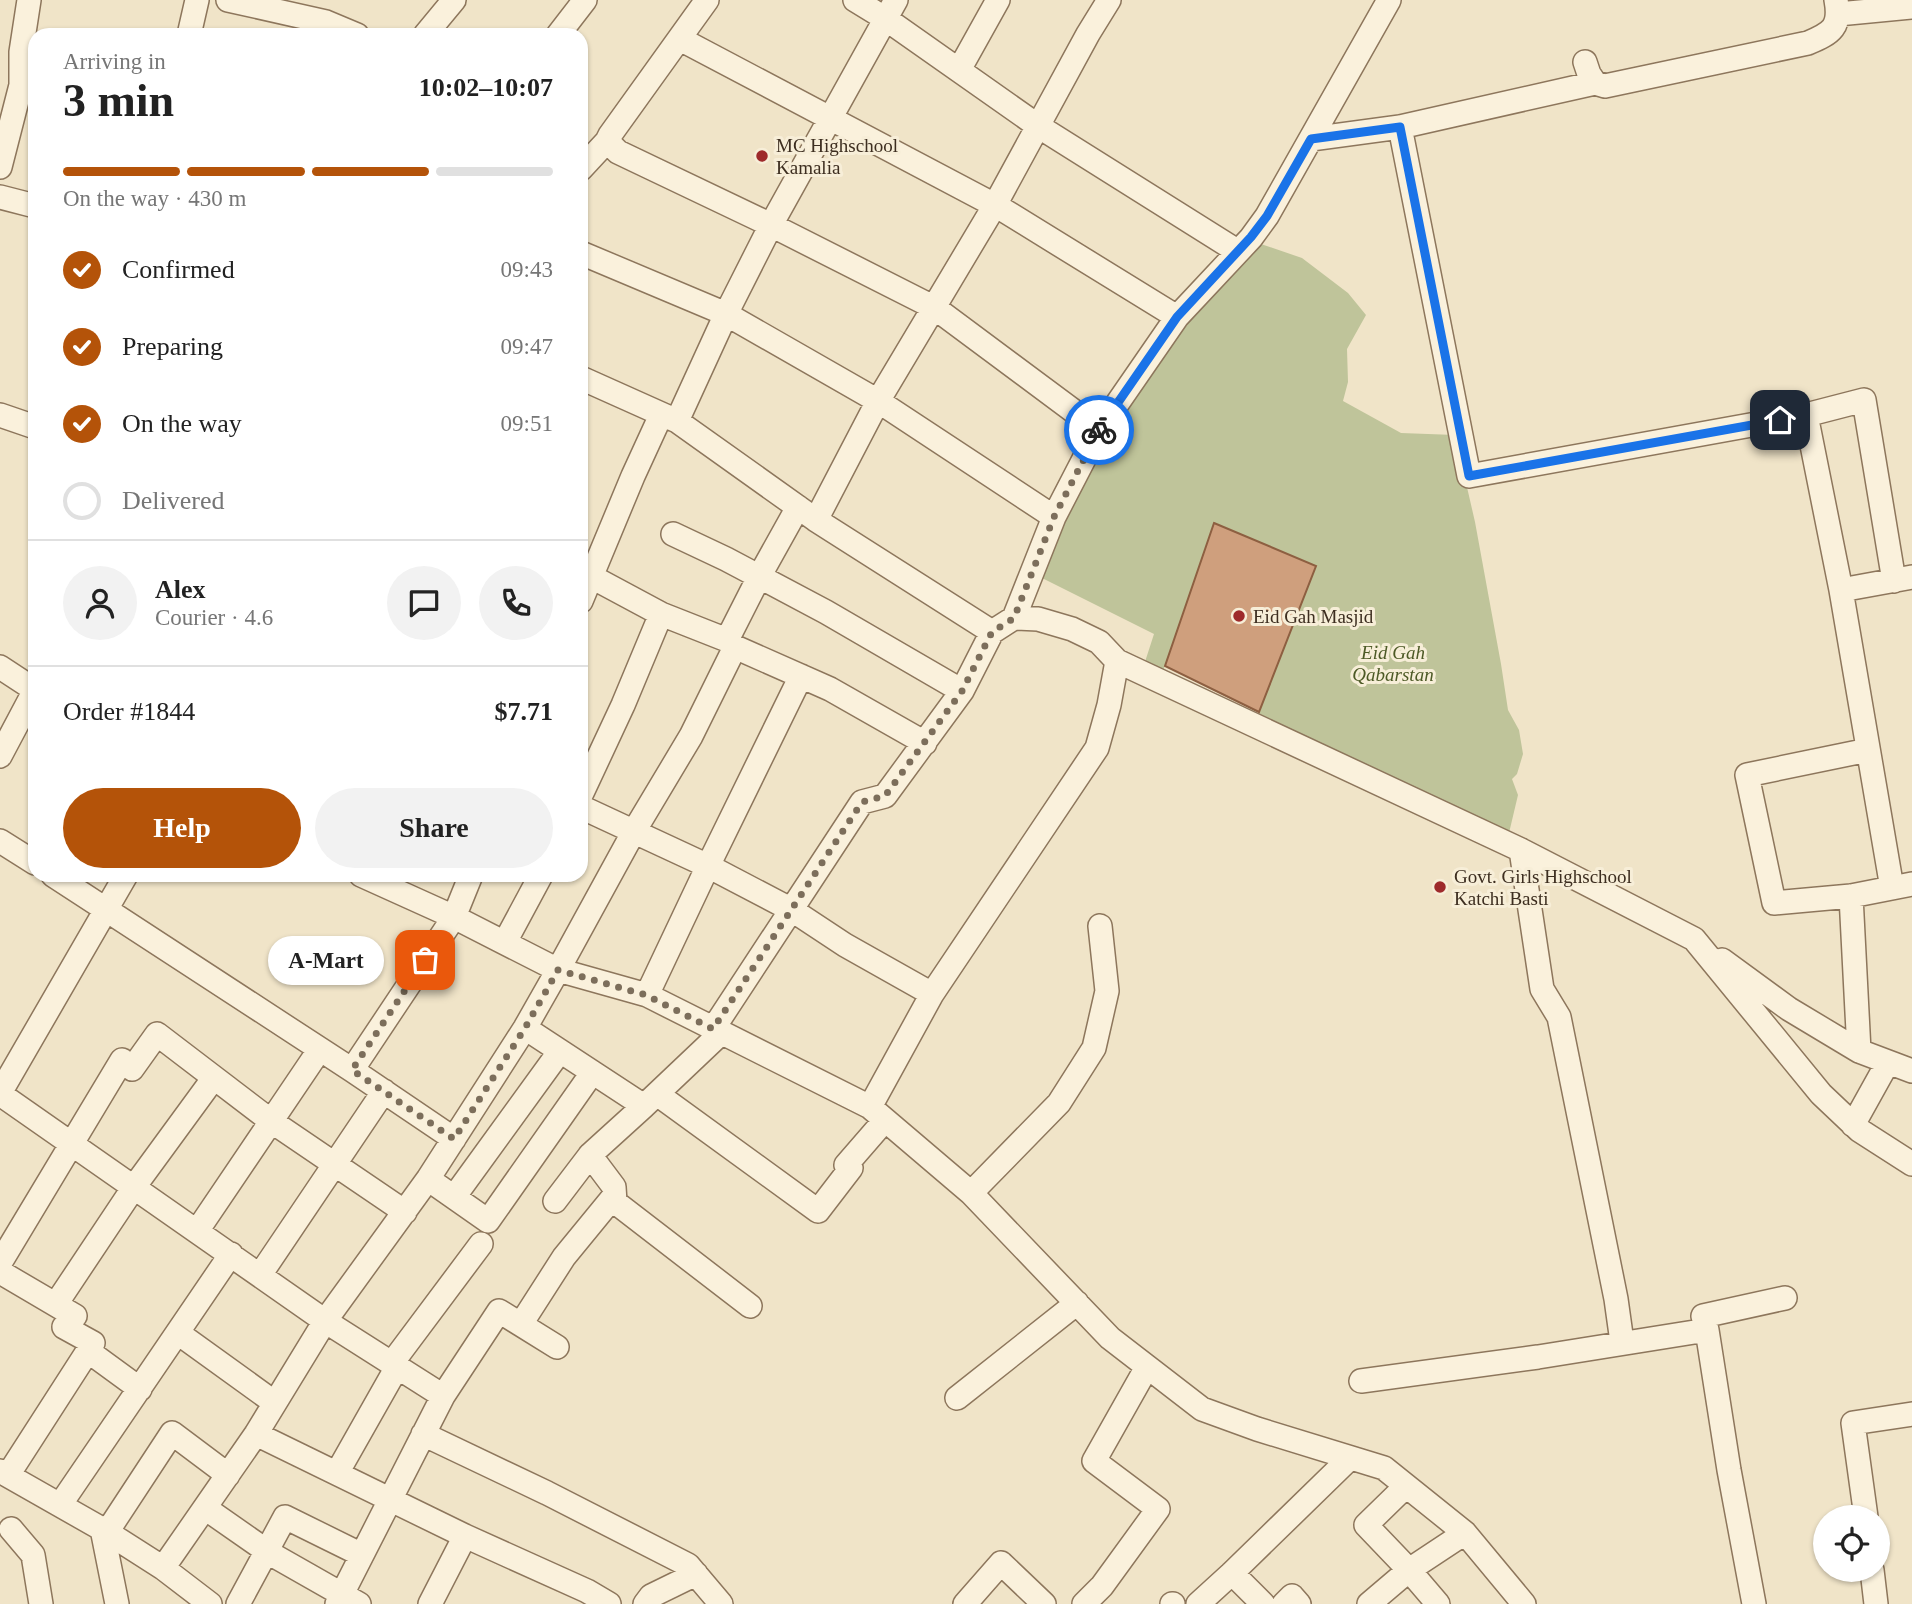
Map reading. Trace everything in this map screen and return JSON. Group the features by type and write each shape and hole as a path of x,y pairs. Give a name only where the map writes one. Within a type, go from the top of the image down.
{"street":[{"path":"0,167 21,85 21,51 29,0"},
{"path":"191,28 197,0"},
{"path":"228,0 326,22 340,28"},
{"path":"431,28 454,0"},
{"path":"563,28 585,0"},
{"path":"588,161 607,141 707,0"},
{"path":"855,0 891,9 959,70 1038,126 1237,251"},
{"path":"959,70 998,0"},
{"path":"163,1568 256,1434 325,1321 428,1179 525,1028 633,833 691,736 759,577 807,514 935,308 1109,0"},
{"path":"555,1201 590,1155 650,1100 718,1031 862,802 885,796 962,691 992,632 1014,618 1054,517 1099,430 1177,317 1267,216 1389,0"},
{"path":"1311,139 1400,127 1595,83 1605,86 1808,43 1831,31 1836,23 1837,7 1912,7"},
{"path":"588,586 633,476 669,418 771,225 891,9"},
{"path":"680,38 995,205 1177,317"},
{"path":"1585,62 1595,83"},
{"path":"1400,127 1469,476 1806,415 1864,400 1903,579 1841,590"},
{"path":"607,141 618,152 935,308 1099,430"},
{"path":"0,197 28,204"},
{"path":"588,256 726,314 878,401 1054,517"},
{"path":"588,381 669,418 807,514 992,632"},
{"path":"0,415 28,425"},
{"path":"1806,415 1841,590 1868,750 1902,886 1851,896 1774,903 1747,775 1868,750"},
{"path":"673,534 714,552 826,612 962,691"},
{"path":"592,578 661,614 830,689 925,743"},
{"path":"588,780 661,614"},
{"path":"1014,618 1038,620 1072,629 1099,642 1117,661 1521,850 1694,939 1789,1009 1859,1051 1912,1071"},
{"path":"525,1028 592,1073 650,1100 818,1211 851,1168 846,1165 878,1114 932,993 1097,748 1117,661"},
{"path":"0,667 28,685"},
{"path":"646,995 801,676"},
{"path":"0,756 28,703"},
{"path":"588,810 708,866 792,910 845,945 932,993"},
{"path":"0,841 28,859"},
{"path":"1521,850 1542,989 1559,1017 1616,1299 1622,1342"},
{"path":"64,882 454,1139"},
{"path":"122,882 0,1094 325,1321 443,1396"},
{"path":"377,882 454,917 558,970 646,995 878,1114 971,1193 1110,1338 1202,1409 1384,1468 1465,1534 1524,1604"},
{"path":"352,1070 454,917 468,882"},
{"path":"505,942 537,882"},
{"path":"1851,896 1859,1051"},
{"path":"971,1193 1059,1103 1094,1048 1107,991 1100,926"},
{"path":"1694,939 1821,1094 1859,1130 1912,1164"},
{"path":"0,1263 122,1060 132,1069 157,1034 271,1121 404,1212"},
{"path":"197,1231 320,1049"},
{"path":"454,1197 560,1051"},
{"path":"1853,1125 1888,1062"},
{"path":"428,1179 488,1221 592,1073"},
{"path":"57,1304 134,1186 214,1079"},
{"path":"260,1275 384,1091"},
{"path":"590,1155 614,1187 615,1202 750,1306"},
{"path":"521,1324 564,1256 614,1196"},
{"path":"337,1473 395,1365 481,1244"},
{"path":"60,1505 231,1254"},
{"path":"0,1272 75,1316 64,1327 93,1343 4,1473 105,1531 163,1568 210,1604"},
{"path":"1754,1604 1703,1316 1784,1298"},
{"path":"957,1398 1077,1303"},
{"path":"205,1508 346,1601 362,1555 443,1396 499,1311 557,1347"},
{"path":"1361,1381 1707,1330"},
{"path":"178,1333 275,1403"},
{"path":"88,1351 140,1389"},
{"path":"1098,1600 1158,1509 1094,1461 1147,1367"},
{"path":"1864,1505 1853,1423 1912,1414"},
{"path":"117,1604 105,1531 172,1433 228,1475"},
{"path":"256,1434 465,1536 587,1591 609,1604"},
{"path":"423,1434 635,1536 688,1565 721,1604"},
{"path":"1198,1604 1350,1458"},
{"path":"1406,1486 1366,1525 1438,1604"},
{"path":"238,1604 285,1517 362,1555"},
{"path":"11,1529 33,1555 41,1604"},
{"path":"1369,1604 1409,1570 1465,1534"},
{"path":"430,1604 465,1536"},
{"path":"965,1604 1001,1563 1044,1604"},
{"path":"1232,1573 1263,1604"},
{"path":"645,1604 651,1596 696,1574"},
{"path":"1874,1582 1877,1604"},
{"path":"1284,1604 1292,1596 1299,1604"}],"green space":[{"name":"Eid Gah Qabarstan","path":"1252,241 1302,258 1348,293 1366,315 1347,349 1348,382 1343,401 1401,433 1455,435 1475,522 1508,710 1519,730 1523,754 1517,774 1512,779 1518,795 1509,833 1256,718 1316,566 1214,524 1161,677 1143,668 1154,634 1042,578 1056,521 1110,423 1181,321"}],"building":[{"name":"Eid Gah Masjid","path":"1214,523 1316,566 1259,712 1165,666"}],"way so far":[{"path":"425,960 352,1070 454,1139 525,1028 558,970 646,995 713,1029 862,802 885,796 962,691 992,632 1014,618 1054,517 1099,430"}],"place":[{"name":"MC Highschool Kamalia","path":"762,156"},
{"name":"Eid Gah Masjid","path":"1239,616"},
{"name":"Govt. Girls Highschool Katchi Basti","path":"1440,887"},
{"name":"A-Mart","path":"425,960"}],"route":[{"path":"1099,430 1177,317 1267,216 1311,139 1400,127 1469,476 1780,420"}]}
